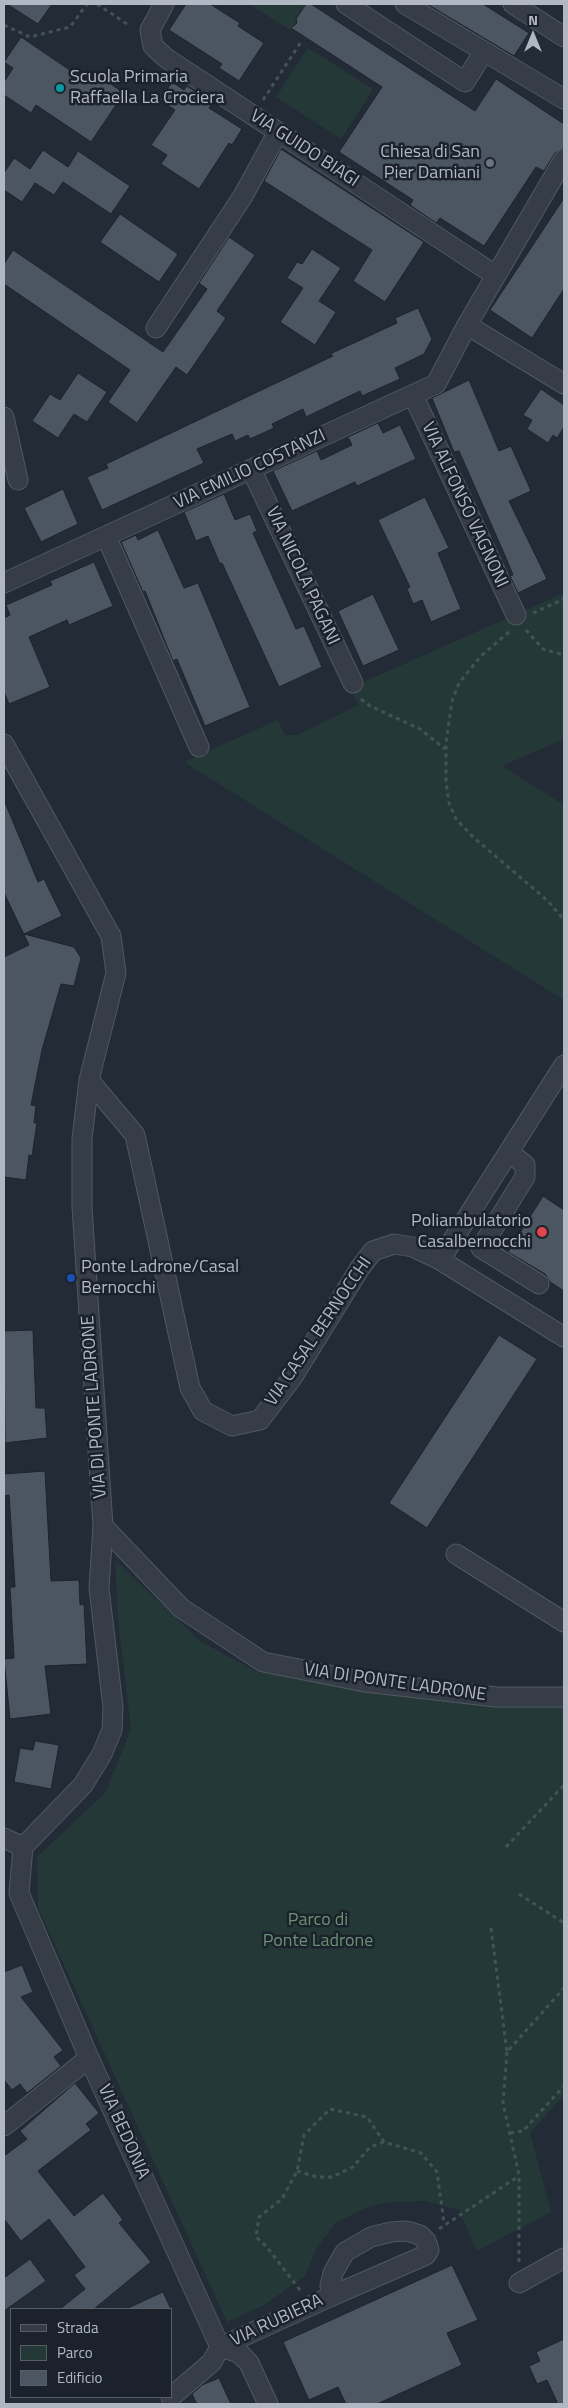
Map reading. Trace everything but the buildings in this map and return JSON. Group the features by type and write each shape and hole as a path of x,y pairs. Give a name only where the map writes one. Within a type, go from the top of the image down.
{"street":[{"name":"VIA GUIDO BIAGI","path":"164,4 150,30 153,46 166,58 495,275"},
{"path":"346,4 465,82 483,53"},
{"path":"405,4 483,53 564,99"},
{"path":"513,4 564,37"},
{"path":"156,328 243,196 278,132"},
{"path":"564,159 466,325 564,384"},
{"name":"VIA EMILIO COSTANZI","path":"4,583 436,384 466,325"},
{"name":"VIA ALFONSO VAGNONI","path":"413,395 518,618"},
{"path":"4,417 18,480"},
{"name":"VIA NICOLA PAGANI","path":"251,469 356,689"},
{"path":"106,536 199,747"},
{"name":"VIA DI PONTE LADRONE","path":"4,744 111,936 116,973 89,1080 82,1139 82,1207 103,1526 181,1608 263,1662 365,1682 486,1696 564,1697"},
{"path":"440,1260 564,1065"},
{"name":"VIA CASAL BERNOCCHI","path":"89,1080 136,1135 190,1388 203,1411 232,1426 260,1420 292,1378 360,1268 373,1251 394,1244 413,1247 440,1260 564,1337"},
{"path":"509,1152 525,1165 525,1177 482,1248 539,1284"},
{"path":"4,1838 23,1847 83,1785 102,1754 112,1730 113,1707 99,1588 103,1526"},
{"path":"456,1554 564,1622"},
{"name":"VIA BEDONIA","path":"23,1847 19,1893 89,2058 220,2347"},
{"path":"4,2126 89,2058"},
{"name":"VIA RUBIERA","path":"220,2347 426,2255 429,2250 426,2241 420,2235 407,2231 391,2232 371,2237 345,2252 333,2274 330,2286 334,2295"},
{"path":"519,2283 564,2258"},
{"path":"172,2397 212,2362 220,2347 239,2353 250,2363 268,2404"}],"path":[{"path":"4,25 30,36 70,26 87,4"},
{"path":"97,4 127,24"},
{"path":"253,116 301,42"},
{"path":"564,599 518,618 481,656 459,683 448,717 446,749 449,803 456,819 505,866 548,902 564,920"},
{"path":"518,618 530,637 543,649 564,655"},
{"path":"356,689 370,706 420,728 446,749"},
{"path":"506,1847 564,1785"},
{"path":"519,1894 564,1923"},
{"path":"491,1928 507,2052 503,2103 519,2175 519,2283"},
{"path":"507,2052 564,1988"},
{"path":"510,2133 523,2130 564,2086"},
{"path":"311,2305 266,2246 256,2237 259,2217 282,2199 298,2171 304,2135 330,2109 367,2117 384,2142"},
{"path":"298,2171 317,2177 332,2177 353,2167 370,2147 384,2142 421,2153 437,2172 444,2224"},
{"path":"426,2241 444,2224 519,2175"}],"green space":[{"path":"249,4 305,5 296,19 295,25 290,30"},
{"path":"308,48 373,89 341,139 276,97"},
{"path":"564,593 564,739 502,766 564,805 564,1000 184,762 278,720 285,735 297,735 359,705 350,688"},
{"name":"Parco di Ponte Ladrone","path":"115,1560 200,1641 257,1672 438,1701 564,1705 564,2095 530,2133 551,2212 477,2251 459,2210 426,2201 390,2202 368,2207 335,2223 316,2249 305,2276 264,2305 227,2322 38,1908 37,1857 106,1792 131,1729 118,1619"}],"place":[{"name":"Scuola Primaria Raffaella La Crociera","path":"60,88"},
{"name":"Chiesa di San Pier Damiani","path":"490,163"},
{"name":"Poliambulatorio Casalbernocchi","path":"542,1232"},
{"name":"Ponte Ladrone/Casal Bernocchi","path":"71,1278"}]}
